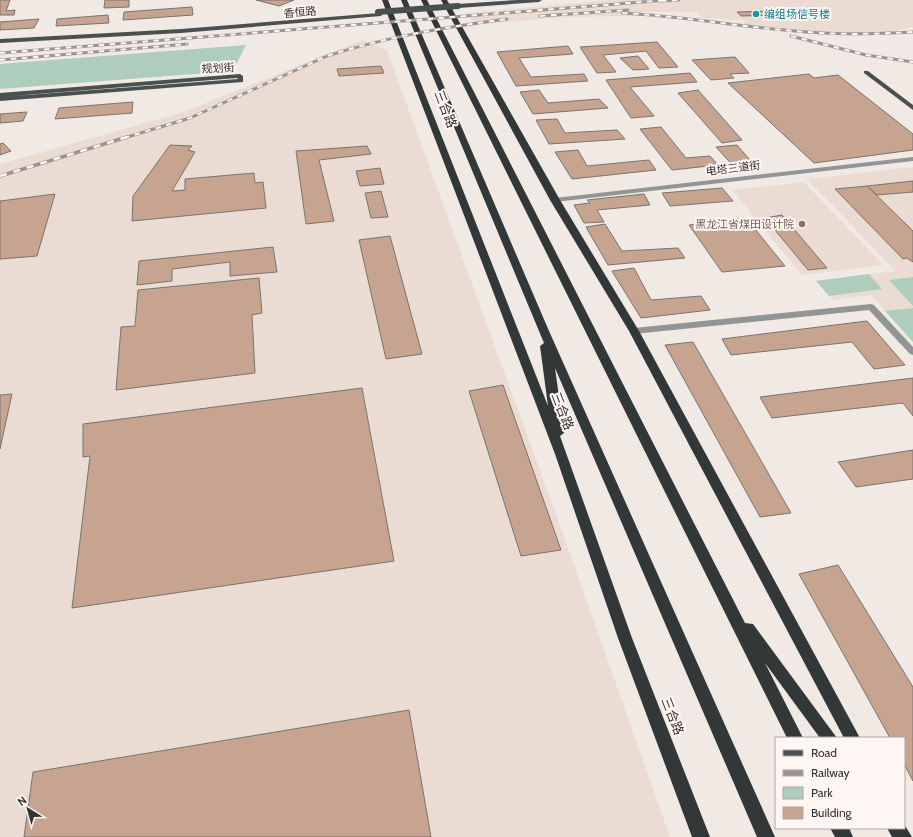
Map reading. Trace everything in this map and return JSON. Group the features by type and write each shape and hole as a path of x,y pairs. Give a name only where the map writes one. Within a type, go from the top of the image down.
{"highway":[{"path":"404,0 544,331 766,837"},
{"path":"424,0 729,603 795,737"},
{"path":"444,0 555,200 634,331 851,737"},
{"name":"三合路","path":"383,9 562,454 625,638 701,837"},
{"path":"544,331 562,454"},
{"path":"729,603 828,737"},
{"path":"897,829 904,837"}],"main road":[{"name":"香恒路","path":"0,36 136,28 188,27 383,9 459,7 540,0"},
{"name":"香恒路","path":"0,41 181,31 383,9"},
{"path":"136,28 383,9"},
{"path":"866,72 913,108"},
{"name":"规划街","path":"0,95 240,76 241,81 0,99"}],"street":[{"name":"电塔三道街","path":"555,200 913,159"},
{"path":"634,331 871,306 913,352"}],"shaded area":[{"path":"612,0 913,0 913,27 882,33 809,32 745,25 743,20 700,18 697,12 640,12 638,16 565,17 474,25 466,13"},
{"path":"362,40 387,50 562,531 670,837 0,837 0,164 184,112"},
{"path":"913,167 913,342 871,295 833,300 816,281 896,271 807,179"},
{"name":"黑龙江省煤田设计院","path":"804,182 883,265 802,275 732,190"}],"green space":[{"path":"246,45 233,71 0,89 0,64"},
{"path":"869,274 882,289 829,296 816,281"},
{"path":"913,277 913,306 889,280"},
{"path":"913,308 913,342 885,311"}],"building":[{"path":"0,0 10,0 6,11 15,10 14,15 0,15"},
{"path":"105,0 129,0 129,7 104,8"},
{"path":"256,0 294,0 279,6"},
{"path":"192,7 193,15 123,20 124,12"},
{"name":"编组场信号楼","path":"771,11 775,15 741,16 737,12"},
{"path":"108,15 109,23 56,26 57,19"},
{"path":"39,19 34,28 0,30 0,22"},
{"path":"657,42 678,67 659,68 646,51 603,55 616,72 597,73 580,47"},
{"path":"568,46 573,54 519,58 531,77 584,74 588,81 516,86 497,52"},
{"path":"638,56 649,69 633,70 620,58"},
{"path":"735,57 749,73 730,74 734,78 711,80 692,60"},
{"path":"381,66 384,73 339,76 337,69"},
{"path":"690,73 697,82 630,87 654,116 631,118 606,80"},
{"path":"809,74 814,78 838,75 913,134 913,150 814,163 728,83"},
{"path":"539,90 548,103 599,99 608,108 533,114 520,92"},
{"path":"698,90 742,140 722,143 678,93"},
{"path":"133,102 132,113 55,119 59,108"},
{"path":"27,112 23,121 0,123 0,114"},
{"path":"557,119 565,133 617,130 625,139 549,144 536,120"},
{"path":"661,127 686,158 710,156 718,165 672,170 640,129"},
{"path":"3,143 11,151 0,155 0,144"},
{"path":"170,145 192,146 188,150 195,152 172,191 185,190 185,179 254,173 255,183 263,182 266,208 132,221 133,196"},
{"path":"737,145 757,168 737,170 716,147"},
{"path":"367,146 371,154 319,160 334,221 306,224 296,151"},
{"path":"578,150 587,166 649,160 656,170 572,179 555,152"},
{"path":"380,168 384,184 360,186 356,171"},
{"path":"913,181 913,192 877,195 867,186"},
{"path":"867,186 913,231 913,262 907,258 903,259 835,189"},
{"path":"722,188 733,201 670,206 662,193"},
{"path":"381,191 388,217 371,218 365,193"},
{"path":"55,194 37,256 0,259 0,201"},
{"path":"644,194 650,205 597,210 604,222 584,223 574,205 590,203 587,200"},
{"path":"782,215 827,268 808,270 765,218"},
{"path":"746,218 785,266 722,272 689,225"},
{"path":"605,224 622,251 678,248 685,258 608,265 586,227"},
{"path":"390,236 422,354 386,359 359,240"},
{"path":"273,247 277,272 230,276 230,262 172,269 172,281 137,285 139,261"},
{"path":"634,268 651,300 701,296 710,310 641,318 612,271"},
{"path":"259,278 262,313 252,315 255,373 116,390 121,327 135,326 138,290"},
{"path":"867,321 905,365 874,369 852,342 731,355 722,339"},
{"path":"693,342 791,513 760,517 665,345"},
{"path":"913,378 913,416 903,403 772,418 760,397"},
{"path":"503,385 561,550 521,556 469,391"},
{"path":"362,388 394,561 72,608 90,456 83,457 83,424"},
{"path":"12,394 0,449 0,395"},
{"path":"913,450 913,479 856,487 838,462"},
{"path":"838,565 913,687 913,781 905,766 905,737 889,737 799,574"},
{"path":"409,710 431,837 24,837 33,772"}],"railway":[{"path":"0,53 667,0"},
{"path":"661,1 679,0"},
{"path":"540,16 628,10"},
{"path":"622,13 820,33 860,34 913,32"},
{"path":"124,138 190,118 327,56 349,49 416,33 507,19"},
{"path":"791,36 866,55 913,62"},
{"path":"0,60 187,44"},
{"path":"0,176 127,137"}],"place":[{"name":"编组场信号楼","path":"756,14"},
{"name":"黑龙江省煤田设计院","path":"802,224"}]}
